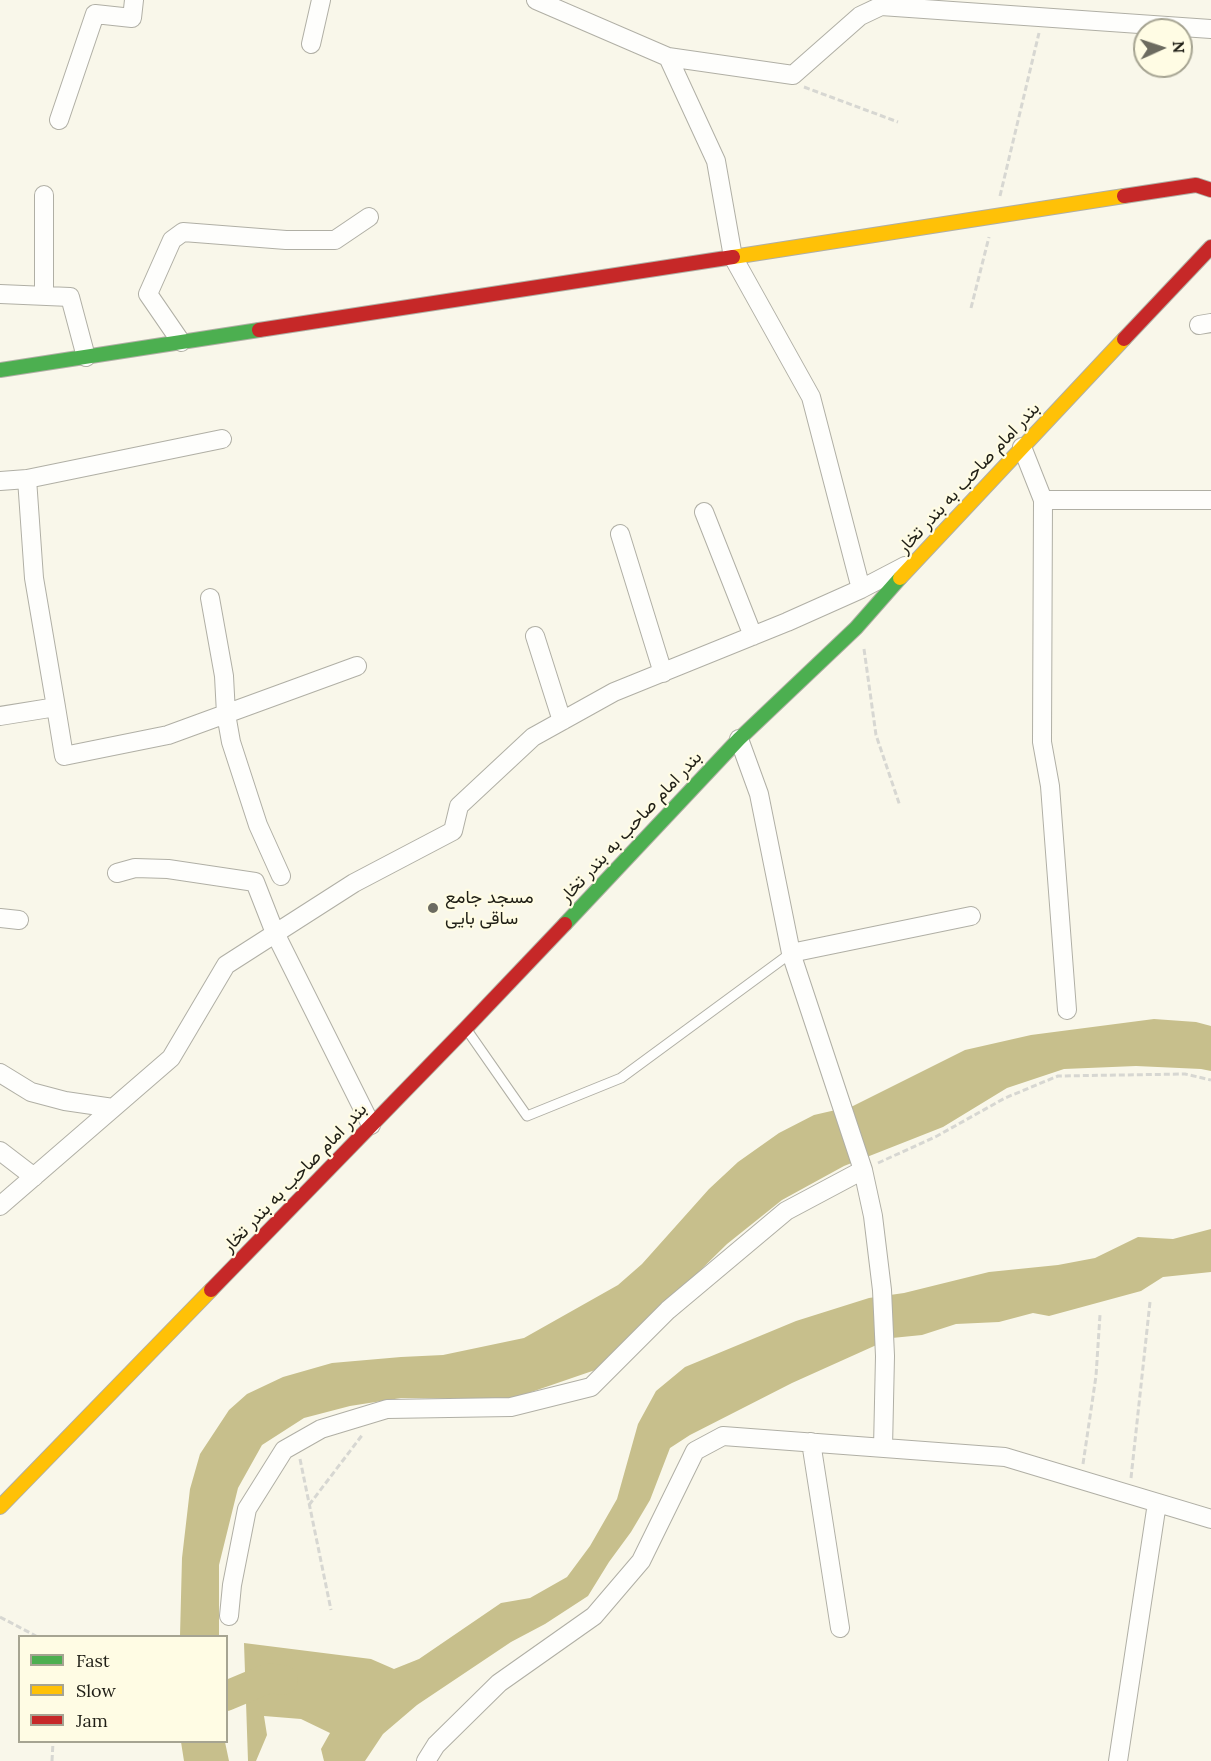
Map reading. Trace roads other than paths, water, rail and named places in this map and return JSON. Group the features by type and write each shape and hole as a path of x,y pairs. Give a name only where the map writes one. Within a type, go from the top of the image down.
{"main road":[{"path":"0,370 1196,185 1211,190"},
{"name":"بندر امام صاحب به بندر تخار","path":"0,1507 466,1028 739,739 856,628 914,562 1211,247"}],"street":[{"path":"59,120 95,14 132,18 134,0"},
{"path":"311,44 321,0"},
{"path":"536,0 668,57 793,75 860,16 882,3"},
{"path":"861,0 1043,18 1211,29"},
{"path":"668,57 716,161 732,257 811,397 861,589"},
{"path":"44,195 44,296"},
{"path":"180,342 148,294 171,240 183,232 286,240 335,240 369,217"},
{"path":"0,294 70,297 86,357"},
{"path":"0,481 27,479 222,439"},
{"path":"1022,447 1043,500 1042,742 1050,786 1067,1010"},
{"path":"27,479 34,578 64,756 168,735 357,666"},
{"path":"1043,500 1211,500"},
{"path":"704,512 753,636"},
{"path":"620,534 663,673"},
{"path":"0,1206 171,1058 226,965 354,883 453,831 459,806 533,737 614,692 753,636 861,589 914,562"},
{"path":"210,598 224,676 226,714 231,742 258,825 281,876"},
{"path":"535,636 562,721"},
{"path":"0,716 56,707"},
{"path":"739,739 759,794 792,953 863,1170 873,1216 882,1290 885,1356 883,1448"},
{"path":"117,873 135,868 168,869 255,882 275,933 371,1125"},
{"path":"792,953 971,916"},
{"path":"0,918 19,920"},
{"path":"0,1073 31,1092 65,1101 113,1108"},
{"path":"0,1151 34,1177"},
{"path":"229,1616 232,1585 246,1509 284,1450 321,1429 387,1409 511,1407 591,1387 668,1310 786,1211 863,1170"},
{"path":"426,1761 436,1745 499,1683 594,1616 641,1561 695,1451 723,1436 1005,1457 1211,1519"},
{"path":"811,1442 840,1628"},
{"path":"1119,1761 1156,1503"}],"lane":[{"path":"466,1028 527,1116 621,1078 792,953"}],"waterway":[{"path":"228,1695 269,1678 283,1680"}],"place":[{"name":"مسجد جامع ساقی بایی","path":"433,908"}]}
